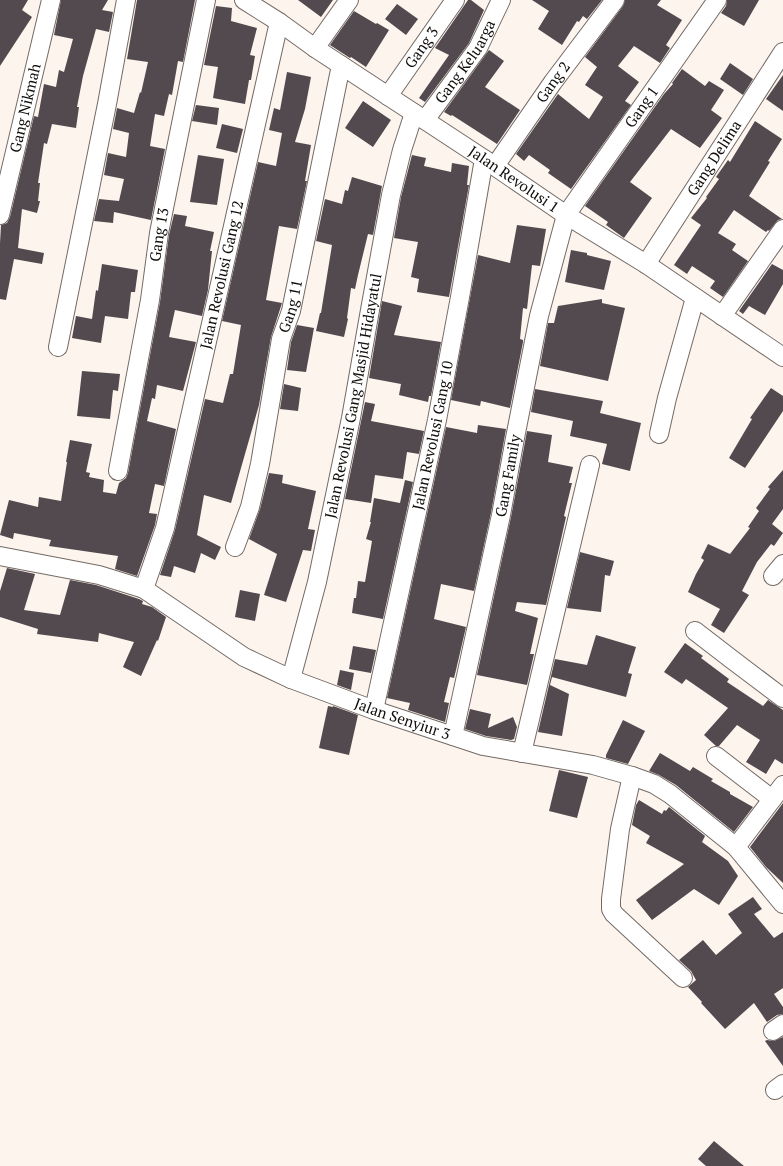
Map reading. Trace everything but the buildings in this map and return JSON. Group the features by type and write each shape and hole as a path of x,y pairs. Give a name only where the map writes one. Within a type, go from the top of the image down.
{"street":[{"name":"Gang Nikmah","path":"0,215 51,0"},
{"path":"58,347 126,0"},
{"name":"Gang 13","path":"118,471 150,300 159,233 206,0"},
{"name":"Jalan Revolusi 1","path":"244,0 279,22 341,66 490,162 566,215 646,264 783,357"},
{"path":"315,48 350,0"},
{"name":"Gang 3","path":"388,96 455,0"},
{"name":"Gang Keluarga","path":"420,117 478,48 501,0"},
{"name":"Gang 2","path":"490,162 554,82 615,0"},
{"name":"Gang 1","path":"566,215 717,0"},
{"name":"Jalan Revolusi Gang 12","path":"144,589 165,528 279,22"},
{"name":"Gang Delima","path":"646,264 783,52"},
{"name":"Gang 11","path":"235,547 250,507 260,464 281,339 291,311 341,66"},
{"name":"Jalan Revolusi Gang Masjid Hidayatul","path":"291,678 317,582 349,428 391,195 402,150 420,117"},
{"name":"Jalan Revolusi Gang 10","path":"374,710 437,420 460,297 490,162"},
{"name":"Gang Family","path":"453,736 501,514 539,316 566,215"},
{"path":"722,316 783,229"},
{"path":"659,434 695,298"},
{"path":"522,753 590,465"},
{"name":"Jalan Senyiur 3","path":"0,556 100,575 144,589 244,657 291,678 374,710 483,746 593,765 654,784 670,794 736,847 783,904"},
{"path":"696,630 783,698"},
{"path":"716,756 772,799"},
{"path":"632,776 620,829 611,909 614,914 683,978"},
{"path":"736,847 783,785"}]}
